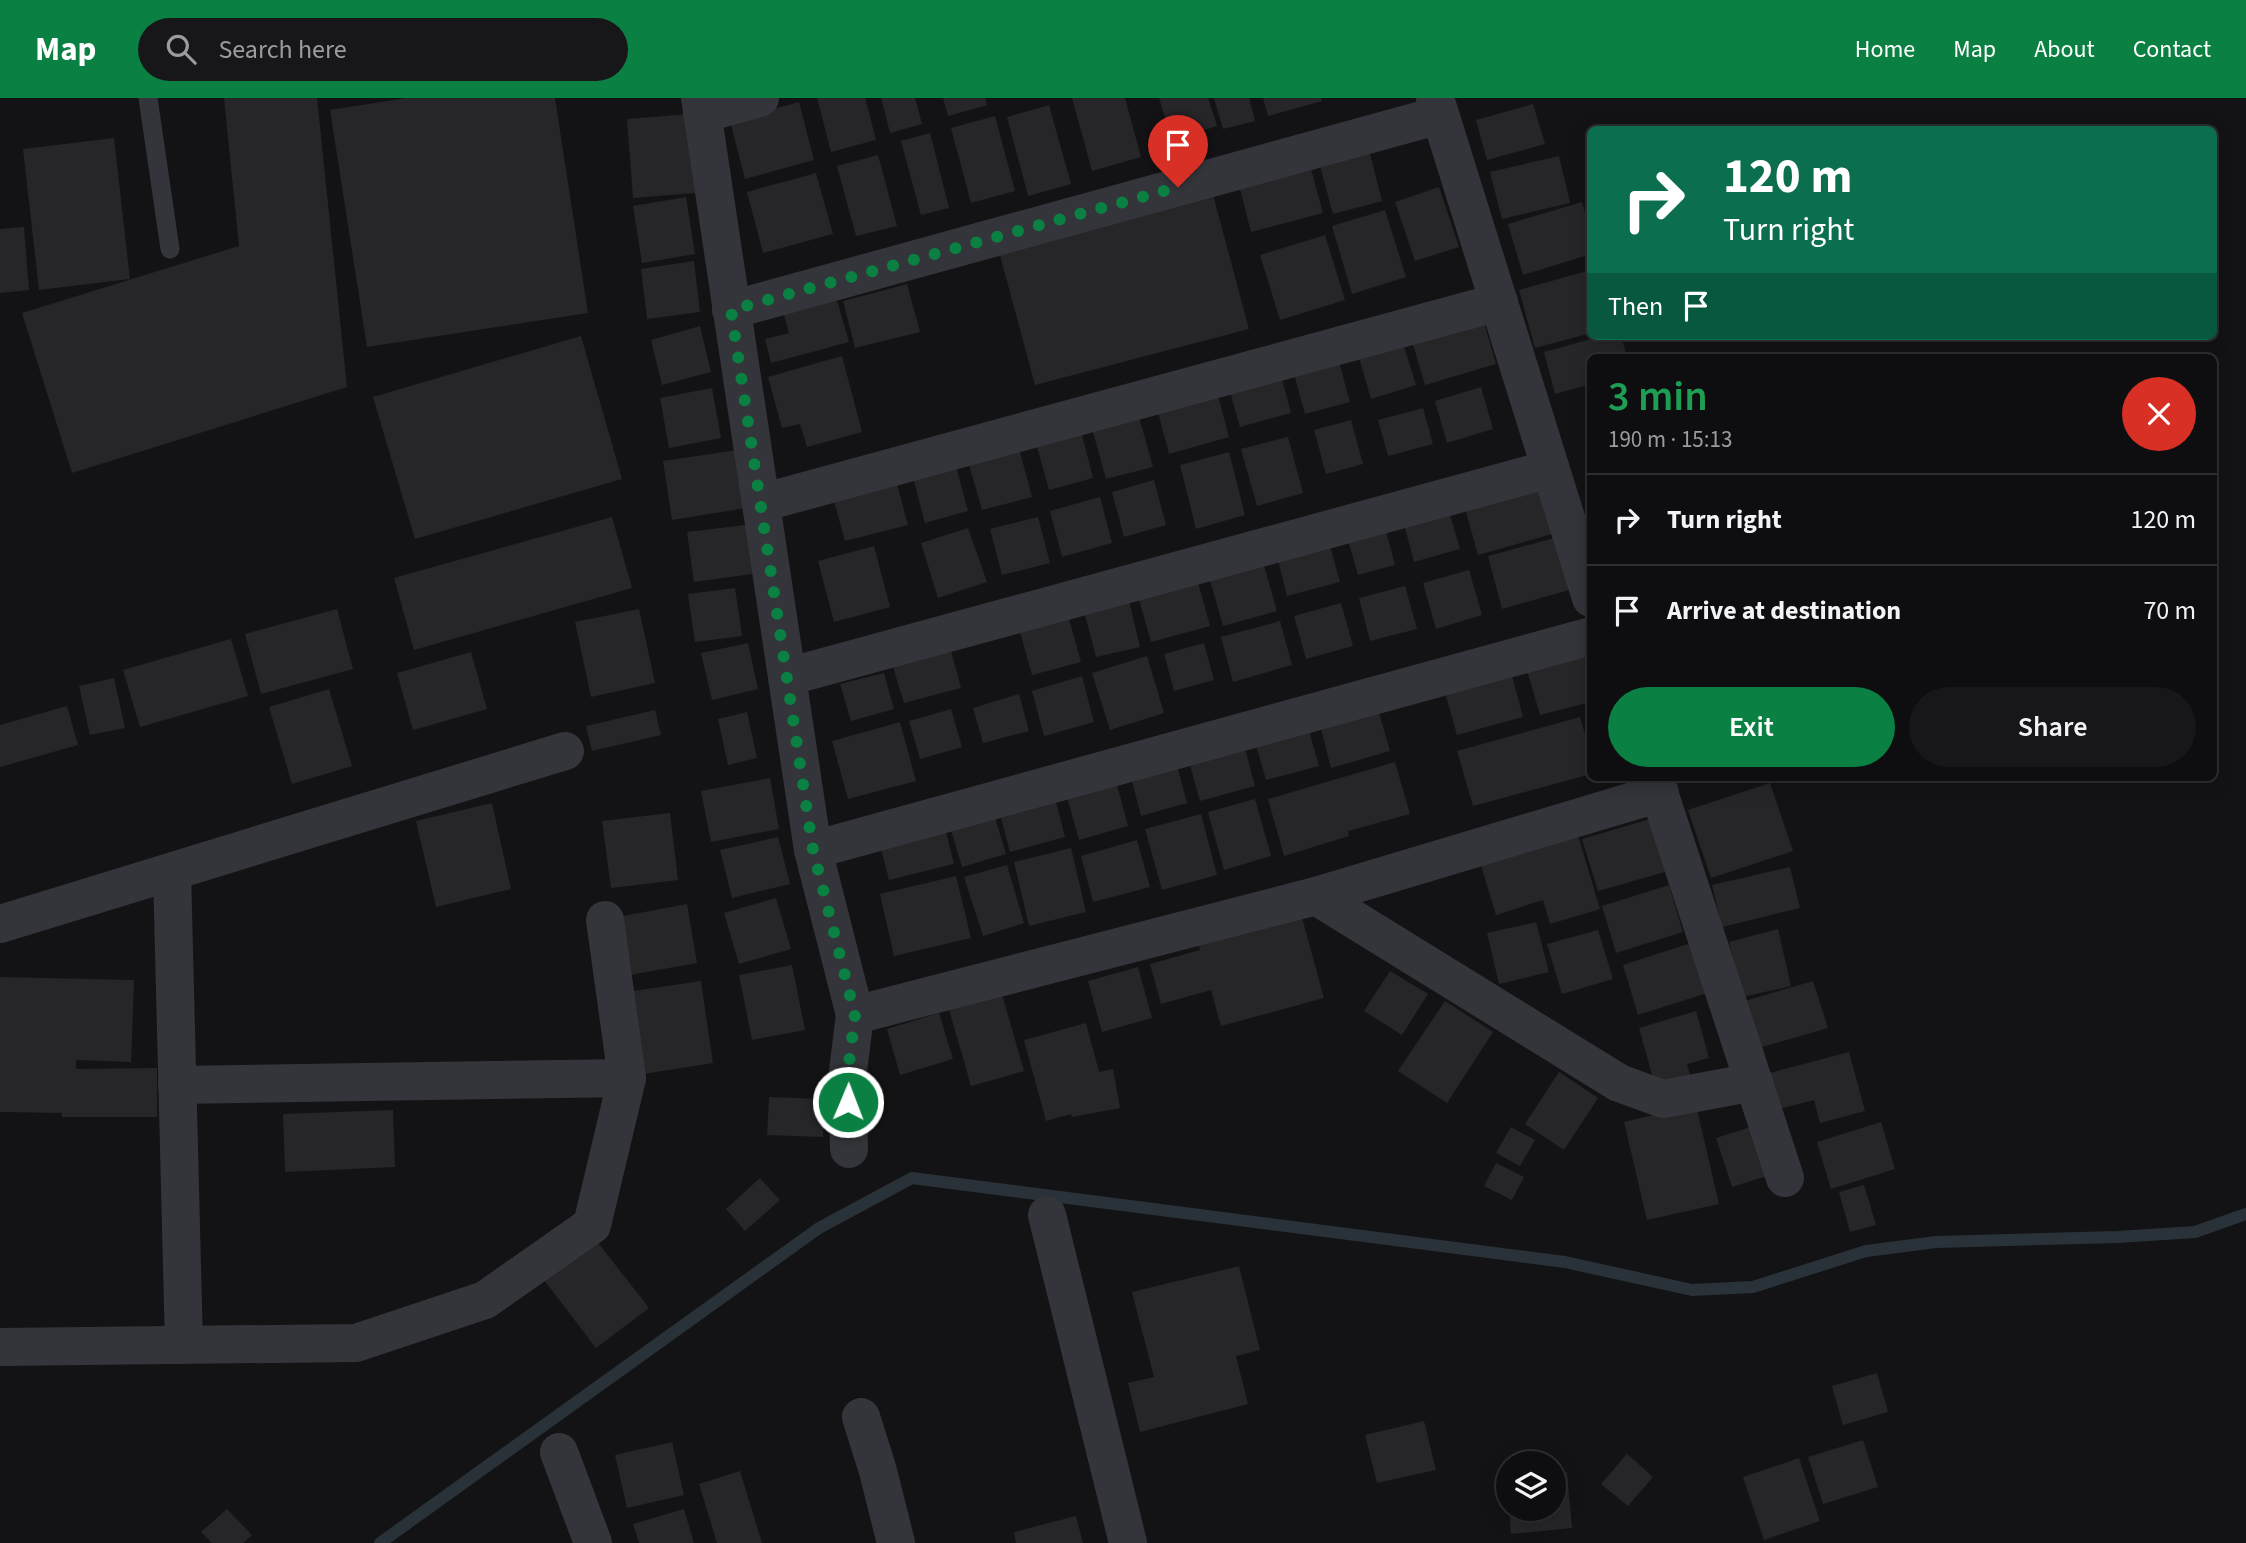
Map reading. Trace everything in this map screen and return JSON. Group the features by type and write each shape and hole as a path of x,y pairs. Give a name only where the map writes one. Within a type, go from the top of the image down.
{"street":[{"path":"760,98 701,106 813,850 855,1015 847,1079 849,1149"},
{"path":"731,310 1437,107 1587,585"},
{"path":"761,503 1499,302"},
{"path":"787,677 1550,469"},
{"path":"813,850 1587,637"},
{"path":"0,924 565,751"},
{"path":"855,1015 1316,896 1657,785 1785,1178"},
{"path":"172,872 184,1345"},
{"path":"1316,896 1619,1083 1663,1099 1754,1082"},
{"path":"0,1347 356,1343 485,1300 592,1225 627,1078 605,920"},
{"path":"177,1085 627,1078"},
{"path":"1047,1215 1128,1543"},
{"path":"861,1417 896,1543"},
{"path":"559,1452 593,1543"}],"lane":[{"path":"148,98 170,249"}],"building":[{"path":"224,98 317,98 347,387 72,473 22,313 239,246"},
{"path":"406,98 555,98 588,313 367,347 330,110"},
{"path":"817,98 865,98 876,140 831,152"},
{"path":"881,98 915,98 922,124 890,133"},
{"path":"943,98 985,98 987,105 948,116"},
{"path":"1072,98 1125,98 1141,157 1092,171"},
{"path":"1159,98 1208,98 1217,126 1192,134 1187,118 1167,124"},
{"path":"1214,98 1249,98 1255,121 1223,129"},
{"path":"1263,98 1321,98 1322,101 1268,116"},
{"path":"799,102 814,160 745,179 730,121"},
{"path":"1533,104 1545,144 1487,160 1476,120"},
{"path":"1049,105 1071,184 1028,196 1007,117"},
{"path":"689,114 695,193 633,198 627,119"},
{"path":"995,116 1015,191 971,203 951,128"},
{"path":"930,133 949,208 921,215 901,141"},
{"path":"114,138 130,279 39,290 23,149"},
{"path":"1367,142 1382,201 1333,214 1317,155"},
{"path":"878,155 897,226 856,236 837,166"},
{"path":"1559,156 1570,203 1502,219 1490,172"},
{"path":"1308,158 1323,213 1251,232 1237,177"},
{"path":"816,173 833,234 763,253 747,192"},
{"path":"1439,187 1459,247 1415,261 1395,202"},
{"path":"1212,191 1249,329 1035,385 998,248"},
{"path":"686,197 695,254 642,263 633,206"},
{"path":"1582,202 1587,219 1587,255 1523,275 1508,224"},
{"path":"1385,210 1406,277 1352,294 1332,226"},
{"path":"24,227 29,290 0,293 0,229"},
{"path":"1325,235 1345,300 1280,320 1260,255"},
{"path":"694,261 700,312 647,319 641,269"},
{"path":"1587,271 1587,334 1535,348 1519,290"},
{"path":"907,284 920,332 855,348 843,301"},
{"path":"833,286 849,342 771,363 765,339 789,333 780,301"},
{"path":"1482,315 1496,364 1425,385 1410,334"},
{"path":"700,326 711,372 662,385 651,340"},
{"path":"581,336 622,479 415,539 373,397"},
{"path":"1402,340 1416,385 1371,399 1358,354"},
{"path":"1588,340 1622,340 1626,354 1587,354 1587,385 1555,394 1544,352"},
{"path":"842,356 862,432 807,447 800,424 782,428 768,377"},
{"path":"1339,362 1350,402 1305,414 1294,374"},
{"path":"1282,379 1291,413 1240,427 1230,392"},
{"path":"1481,387 1493,429 1447,443 1435,401"},
{"path":"712,388 721,438 669,448 660,398"},
{"path":"1217,392 1229,437 1169,454 1157,408"},
{"path":"1423,408 1433,444 1388,456 1378,420"},
{"path":"1138,413 1153,467 1106,479 1091,425"},
{"path":"1351,420 1363,464 1326,474 1314,430"},
{"path":"1081,431 1093,478 1049,490 1036,443"},
{"path":"1288,437 1303,493 1257,506 1241,449"},
{"path":"1019,448 1032,497 982,510 968,461"},
{"path":"737,450 746,508 672,520 663,461"},
{"path":"1229,452 1245,515 1196,529 1180,465"},
{"path":"954,459 968,511 925,523 911,470"},
{"path":"1154,480 1166,525 1124,537 1112,492"},
{"path":"1537,480 1552,534 1478,555 1463,501"},
{"path":"897,484 908,525 845,541 834,501"},
{"path":"1100,497 1112,543 1062,557 1050,511"},
{"path":"1448,508 1460,549 1414,562 1403,520"},
{"path":"612,517 632,588 414,650 394,578"},
{"path":"1038,517 1050,563 1002,575 990,529"},
{"path":"1384,523 1395,565 1358,575 1346,533"},
{"path":"753,524 759,573 694,582 687,532"},
{"path":"968,528 987,582 938,598 921,543"},
{"path":"1554,538 1569,590 1502,609 1488,556"},
{"path":"874,546 890,607 834,622 818,561"},
{"path":"1330,546 1340,582 1287,596 1278,560"},
{"path":"1263,562 1277,611 1223,626 1209,576"},
{"path":"1469,570 1482,615 1436,629 1423,583"},
{"path":"1196,575 1210,626 1151,642 1137,592"},
{"path":"1405,586 1417,629 1370,641 1359,598"},
{"path":"735,588 742,636 695,642 688,594"},
{"path":"1128,596 1140,647 1096,657 1083,607"},
{"path":"1341,603 1353,646 1306,659 1294,616"},
{"path":"337,609 353,669 261,694 245,634"},
{"path":"639,609 655,683 591,697 575,622"},
{"path":"1069,619 1081,662 1032,675 1020,632"},
{"path":"1280,621 1292,665 1233,682 1221,637"},
{"path":"231,639 248,696 140,727 123,670"},
{"path":"748,643 758,689 712,700 701,653"},
{"path":"1204,643 1214,680 1174,691 1164,654"},
{"path":"951,651 961,688 904,703 893,667"},
{"path":"471,652 487,709 413,730 397,673"},
{"path":"1587,654 1587,703 1540,715 1527,670"},
{"path":"1147,656 1164,713 1110,730 1092,673"},
{"path":"1509,664 1523,717 1457,735 1442,682"},
{"path":"884,673 894,709 851,721 840,684"},
{"path":"1082,676 1094,722 1044,736 1032,691"},
{"path":"114,678 125,728 90,735 79,686"},
{"path":"329,689 352,766 292,784 269,707"},
{"path":"1019,694 1029,731 983,743 973,708"},
{"path":"67,706 78,745 0,767 0,725"},
{"path":"951,709 962,747 920,759 909,721"},
{"path":"1378,709 1390,751 1331,768 1320,725"},
{"path":"655,710 661,735 592,751 586,726"},
{"path":"747,712 757,758 728,765 718,719"},
{"path":"1580,717 1587,741 1587,775 1473,806 1457,751"},
{"path":"900,722 916,781 848,799 832,741"},
{"path":"1307,724 1319,766 1266,780 1254,738"},
{"path":"1242,738 1255,786 1200,801 1187,754"},
{"path":"1175,758 1187,803 1141,816 1129,770"},
{"path":"1395,762 1410,814 1348,831 1349,836 1284,856 1268,799"},
{"path":"1115,777 1128,826 1079,840 1065,790"},
{"path":"770,778 779,829 711,842 701,791"},
{"path":"1770,783 1793,851 1711,878 1688,810"},
{"path":"1255,799 1271,856 1224,870 1208,812"},
{"path":"1056,802 1065,837 1010,852 1001,818"},
{"path":"492,803 511,889 436,907 416,821"},
{"path":"993,810 1006,854 962,867 949,823"},
{"path":"670,813 678,880 611,888 602,821"},
{"path":"1201,814 1217,875 1162,890 1145,829"},
{"path":"1657,817 1672,870 1598,891 1582,839"},
{"path":"943,821 954,864 889,880 878,837"},
{"path":"1577,832 1600,909 1550,924 1543,900 1496,915 1480,862"},
{"path":"778,837 790,884 732,898 720,850"},
{"path":"1137,840 1150,887 1093,902 1081,856"},
{"path":"1071,848 1086,912 1029,926 1014,862"},
{"path":"1007,865 1024,923 983,936 964,877"},
{"path":"1790,867 1800,908 1722,927 1712,885"},
{"path":"956,876 971,938 894,956 880,894"},
{"path":"1669,885 1683,932 1616,953 1602,906"},
{"path":"776,898 791,949 739,964 724,913"},
{"path":"687,904 697,963 624,976 612,918"},
{"path":"1301,914 1324,998 1221,1026 1211,990 1161,1004 1150,964 1200,950 1198,942"},
{"path":"1536,922 1549,972 1499,984 1487,933"},
{"path":"1778,929 1791,986 1743,997 1729,942"},
{"path":"1598,930 1613,979 1562,994 1547,944"},
{"path":"1691,943 1707,993 1638,1015 1623,965"},
{"path":"792,965 805,1030 752,1040 739,975"},
{"path":"1138,967 1152,1018 1102,1032 1088,981"},
{"path":"1390,971 1428,994 1402,1035 1364,1011"},
{"path":"0,977 134,980 131,1062 76,1060 76,1069 157,1068 157,1117 62,1117 62,1113 0,1112"},
{"path":"701,981 713,1063 631,1076 620,993"},
{"path":"1813,981 1828,1028 1755,1049 1741,1002"},
{"path":"1001,991 1024,1071 971,1086 948,1006"},
{"path":"1445,1001 1493,1032 1447,1103 1398,1071"},
{"path":"1696,1011 1709,1058 1687,1064 1690,1075 1655,1085 1639,1028"},
{"path":"939,1013 953,1059 900,1075 887,1029"},
{"path":"1086,1023 1099,1072 1113,1069 1120,1108 1072,1117 1071,1114 1046,1121 1024,1040"},
{"path":"1849,1052 1865,1111 1820,1123 1814,1100 1779,1109 1770,1073"},
{"path":"1559,1072 1598,1098 1564,1150 1525,1124"},
{"path":"769,1097 824,1099 823,1137 767,1135"},
{"path":"1696,1105 1719,1204 1647,1220 1624,1122"},
{"path":"393,1110 395,1167 285,1172 283,1114"},
{"path":"1881,1122 1895,1169 1831,1189 1817,1142"},
{"path":"1757,1125 1773,1174 1732,1187 1716,1138"},
{"path":"1511,1127 1535,1140 1520,1166 1496,1153"},
{"path":"1496,1163 1524,1177 1512,1200 1484,1186"},
{"path":"760,1178 780,1200 745,1231 726,1209"},
{"path":"1864,1185 1876,1225 1850,1232 1839,1192"},
{"path":"596,1240 649,1308 596,1348 544,1280"},
{"path":"1239,1266 1260,1350 1236,1356 1248,1404 1140,1432 1128,1383 1154,1377 1132,1292"},
{"path":"1877,1373 1888,1412 1843,1425 1832,1386"},
{"path":"1424,1421 1436,1470 1377,1483 1365,1435"},
{"path":"1863,1440 1878,1487 1823,1504 1808,1457"},
{"path":"672,1442 684,1495 627,1508 615,1455"},
{"path":"1627,1454 1653,1477 1628,1506 1601,1484"},
{"path":"1799,1458 1820,1521 1764,1540 1743,1477"},
{"path":"740,1471 762,1543 717,1543 699,1484"},
{"path":"1566,1472 1572,1528 1511,1534 1510,1521 1566,1521"},
{"path":"227,1509 252,1535 243,1543 212,1543 201,1532"},
{"path":"684,1509 694,1543 639,1543 633,1524"},
{"path":"1076,1516 1083,1543 1016,1543 1014,1532"}],"waterway":[{"path":"380,1543 819,1228 912,1178 1565,1262 1692,1290 1753,1287 1866,1251 1936,1242 2195,1232 2246,1214"}],"route":[{"path":"848,1102 847,1079 855,1015 813,850 731,310 1178,187"}]}
